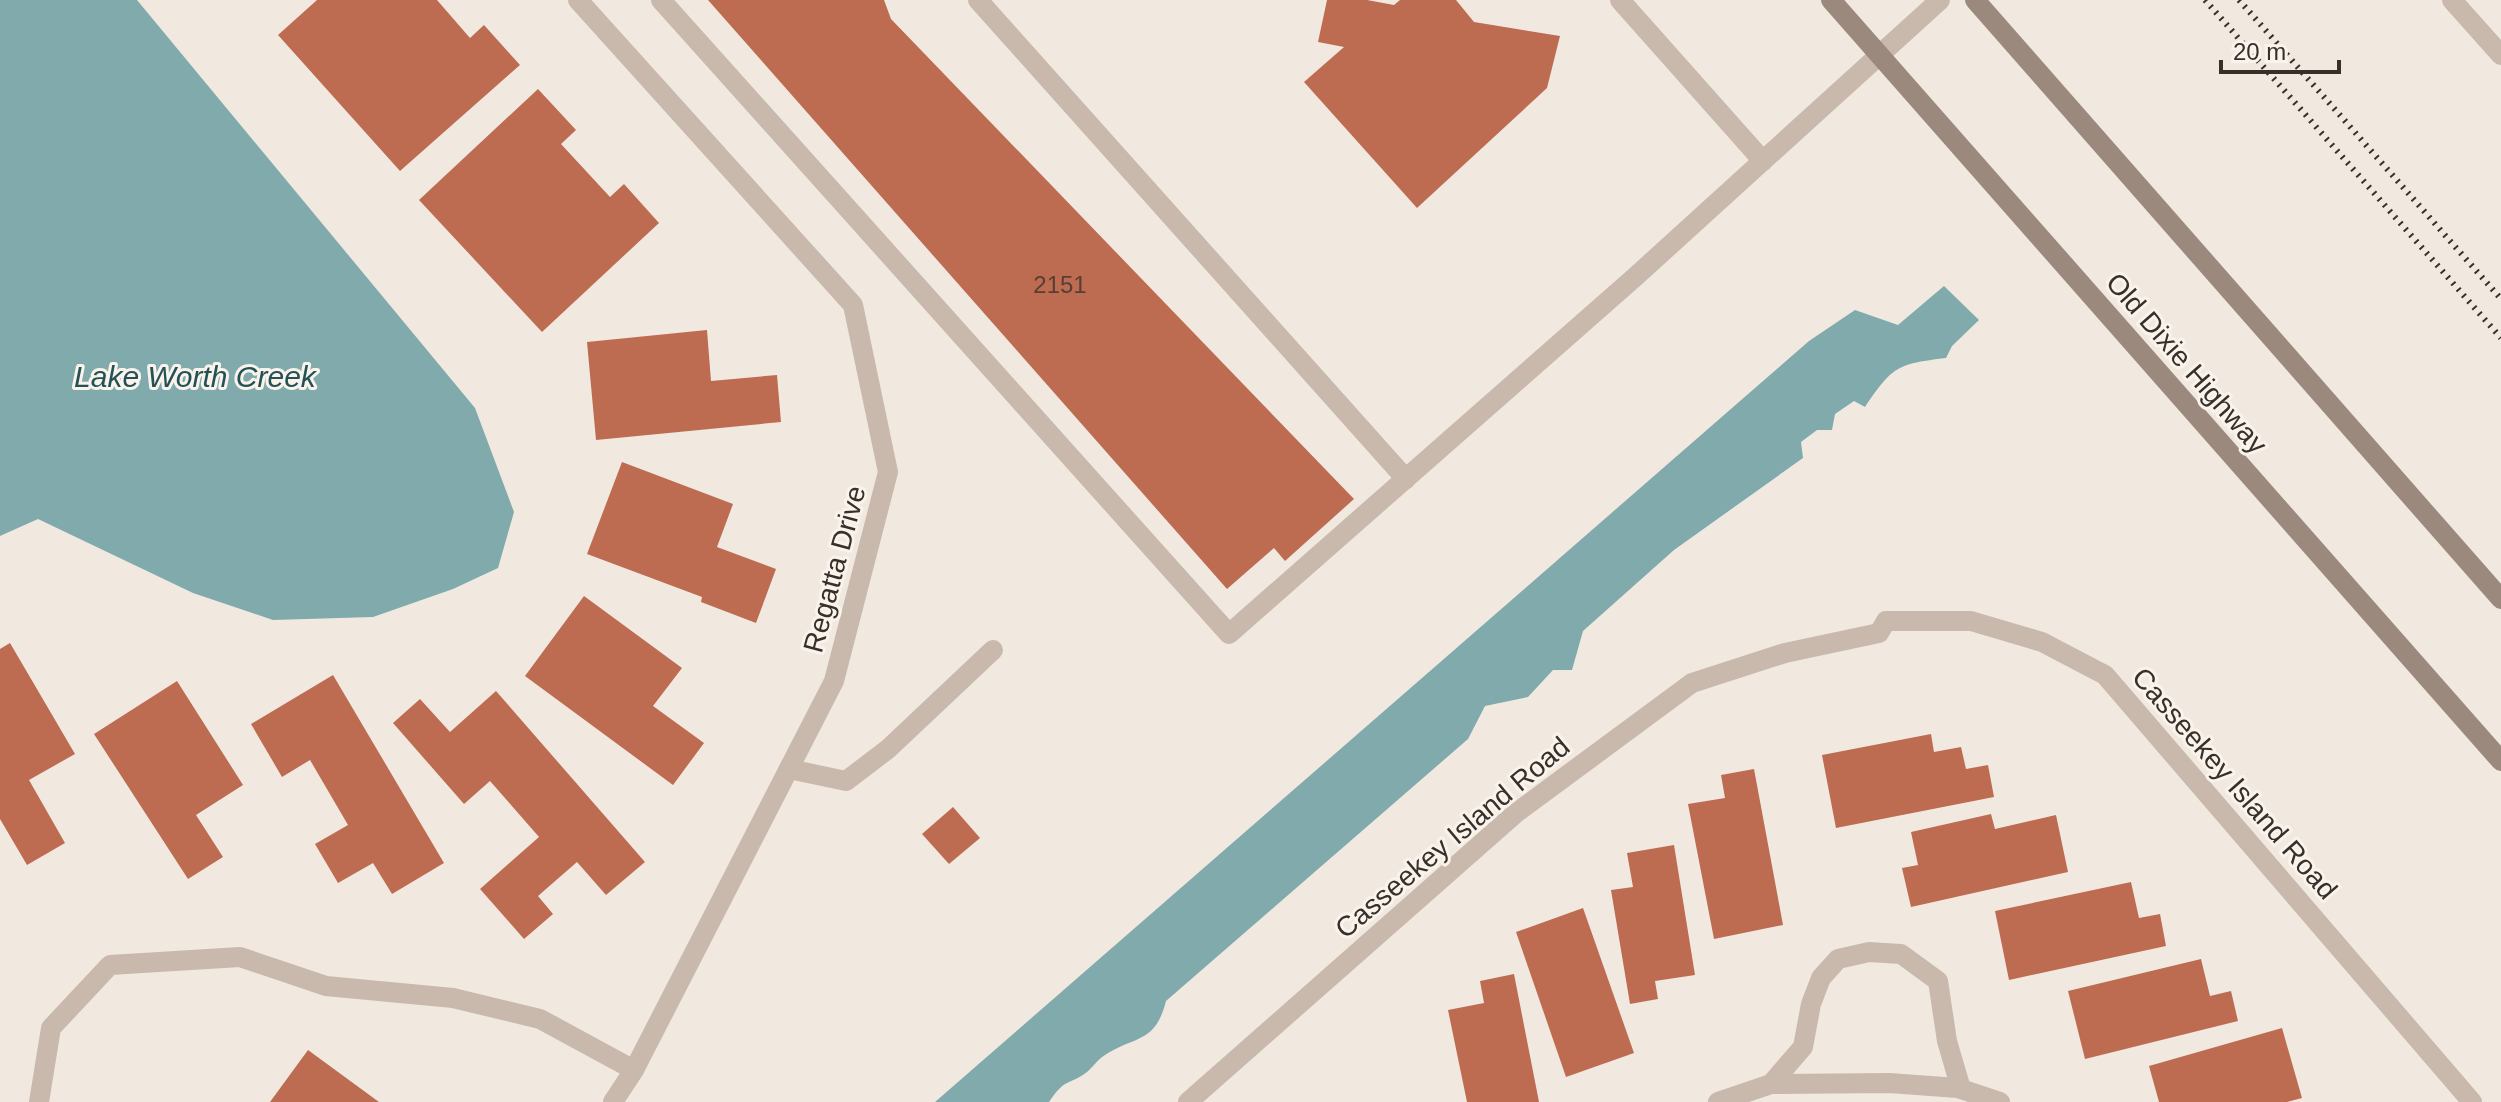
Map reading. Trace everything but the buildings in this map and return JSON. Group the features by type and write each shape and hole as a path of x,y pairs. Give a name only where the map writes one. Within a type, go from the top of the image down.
{"main road":[{"name":"Old Dixie Highway","path":"1831,0 2501,761"},
{"path":"1975,0 2501,599"}],"street":[{"name":"Regatta Drive","path":"578,0 853,305 888,472 834,681 634,1070 613,1102"},
{"path":"661,0 1229,634 1940,0"},
{"path":"978,0 1406,479"},
{"path":"1620,0 1763,161"},
{"path":"2452,0 2501,55"},
{"name":"Casseekey Island Road","path":"1188,1102 1516,813 1692,683 1785,653 1879,633 1886,621 1971,621 2042,642 2105,675 2472,1102"},
{"path":"789,769 846,781 888,749 993,650"},
{"path":"1771,1084 1803,1047 1811,1004 1821,978 1838,959 1869,952 1901,954 1938,981 1947,1041 1961,1089"},
{"path":"39,1102 51,1028 110,965 240,957 326,986 453,998 540,1019 634,1070"},
{"path":"1718,1102 1771,1084 1889,1083 1961,1089 2000,1102"}],"water":[{"name":"Lake Worth Creek","path":"0,0 137,0 475,408 514,512 498,568 453,589 373,617 273,620 193,593 38,519 0,536"},
{"path":"1944,286 1979,320 1952,346 1946,358 1917,362 1898,369 1865,407 1854,401 1835,414 1832,430 1817,430 1801,442 1803,458 1674,550 1583,631 1572,670 1553,670 1528,697 1485,706 1468,739 1166,1001 1150,1032 1102,1057 1087,1072 1064,1085 1049,1102 935,1102 1809,341 1855,310 1898,325"}],"railway":[{"path":"2205,0 2501,338"},
{"path":"2239,0 2501,299"}]}
